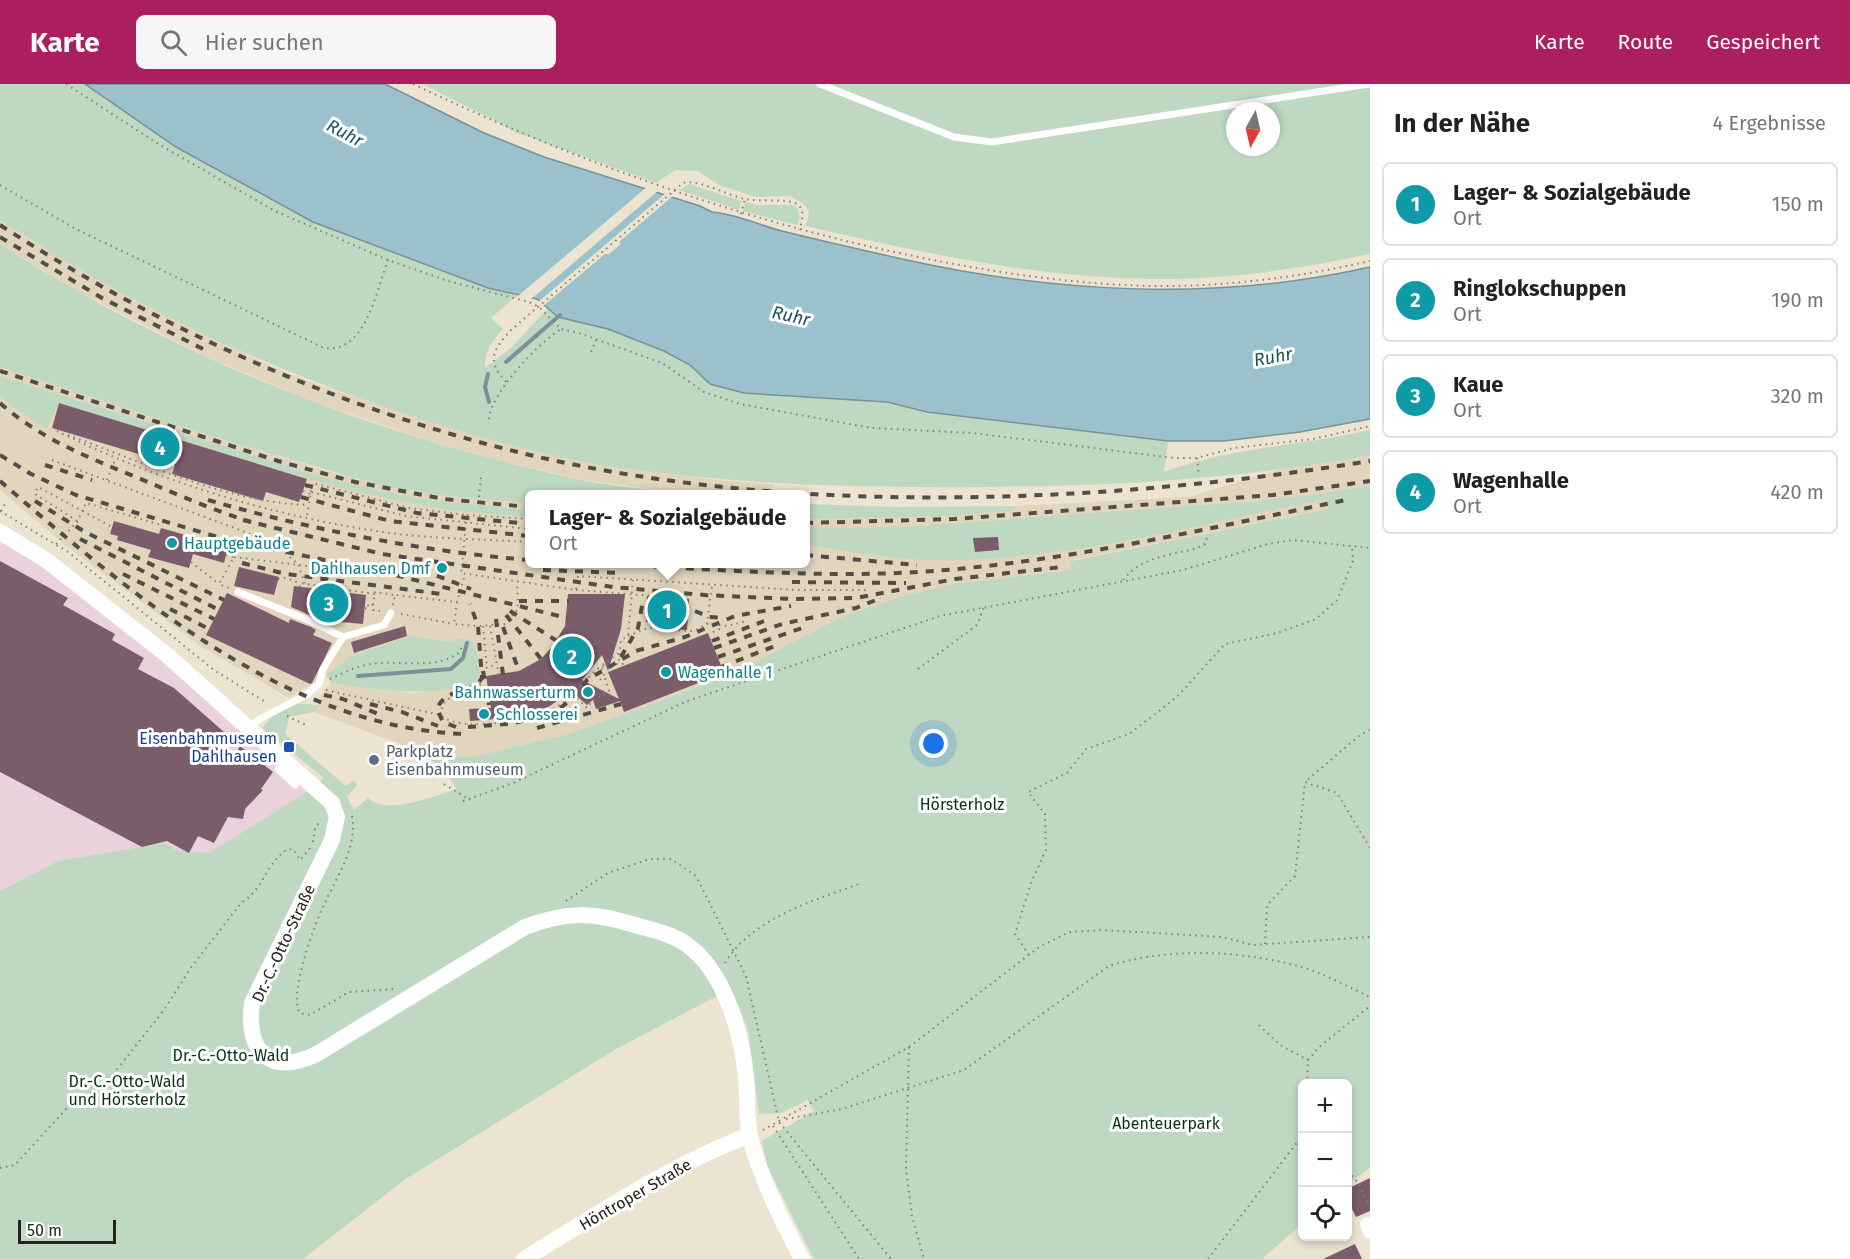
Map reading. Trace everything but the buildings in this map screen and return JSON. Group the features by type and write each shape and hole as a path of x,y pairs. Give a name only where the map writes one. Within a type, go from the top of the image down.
{"street":[{"path":"0,532 46,560 167,655 249,729 297,784 327,797 336,810"},
{"name":"Dr.-C.-Otto-Straße","path":"336,810 336,825 332,840 252,1003 250,1019 254,1041 261,1053 270,1059 286,1063 315,1055 525,927 570,914 606,917 676,939 703,959 723,994 743,1057 750,1135 769,1191 802,1259"},
{"name":"Höntroper Straße","path":"524,1259 679,1167 750,1135"}],"lane":[{"path":"820,84 954,137 992,142 1369,84"},
{"path":"238,592 314,622 343,637"},
{"path":"249,729 275,710 306,695 320,684 323,669 343,637 384,625 392,613"},
{"path":"278,769 297,784"}],"path":[{"path":"66,84 234,189 275,211 388,260 447,281 529,302 561,329 662,363 705,392 740,404 872,428 973,432 1151,456 1197,458 1234,448 1312,439 1370,426"},
{"path":"413,84 500,125 574,156 741,214 906,255 986,269 1130,285 1187,285 1253,280 1370,261"},
{"path":"506,382 494,365 494,354 504,338 519,322 683,183 695,183 745,199 795,203 803,213 800,230"},
{"path":"0,185 74,228 324,348 342,348 354,340 388,260"},
{"path":"741,214 745,199"},
{"path":"489,419 490,411 506,382 561,329"},
{"path":"591,352 596,340"},
{"path":"308,505 263,502 200,484 57,430 115,460 261,506 385,532 525,542"},
{"path":"1197,458 1200,475"},
{"path":"52,460 272,542 298,564 305,584"},
{"path":"107,480 115,460"},
{"path":"479,497 481,476"},
{"path":"307,516 313,483 410,508 525,519"},
{"path":"77,520 35,494 38,488 112,527"},
{"path":"303,491 406,516 466,524 525,528"},
{"path":"6,502 1,511 56,544 214,670 275,710 308,726"},
{"path":"56,544 77,520 86,504 161,525"},
{"path":"467,515 461,573 576,590 655,596"},
{"path":"1123,580 1143,563 1197,548 1204,544 1209,534"},
{"path":"463,801 513,783 687,701 931,619 1207,565 1268,544 1293,540 1370,548"},
{"path":"1029,956 1016,934 1031,883 1046,850 1045,814 1028,792 1067,773 1086,749 1129,734 1177,697 1225,644 1277,633 1316,619 1337,600 1353,561 1352,546"},
{"path":"226,555 364,573"},
{"path":"219,584 234,557"},
{"path":"191,562 219,584 238,592"},
{"path":"454,624 465,573"},
{"path":"576,590 578,576 797,590 868,590"},
{"path":"278,579 285,578 305,584 375,594 375,592 457,602"},
{"path":"628,636 633,580"},
{"path":"375,594 373,610 454,624 490,626 508,622 517,612 520,601 517,582"},
{"path":"707,624 712,585"},
{"path":"392,613 395,595"},
{"path":"365,608 368,609 368,604 373,605"},
{"path":"918,669 977,625 984,607"},
{"path":"713,632 746,621"},
{"path":"616,664 620,652 620,640 648,628 669,628 669,630 686,632 707,624 727,626"},
{"path":"441,715 441,706 447,699 479,688 487,667 483,626"},
{"path":"490,626 499,676"},
{"path":"325,681 366,664 424,663 445,660 460,652 462,646"},
{"path":"343,694 441,715 447,721 456,723 501,722 541,714 563,703 601,666 620,652"},
{"path":"601,666 628,664"},
{"path":"487,667 497,665"},
{"path":"573,694 587,708 593,700 609,691 601,666"},
{"path":"600,680 604,675"},
{"path":"608,687 614,686"},
{"path":"1265,944 1268,904 1295,876 1305,782 1343,749 1370,730"},
{"path":"1305,782 1337,793 1370,848"},
{"path":"444,784 470,800"},
{"path":"0,1168 15,1165 66,1109 107,1082 164,1010 192,966 242,902 250,897 274,858 288,849 294,850 300,860 313,844 317,823 336,810"},
{"path":"353,834 349,850 314,930 300,978 297,1010 304,1015 310,1015 350,992 398,987"},
{"path":"561,904 619,868 650,859 671,859 687,868 702,884 746,976 779,1122 891,1259"},
{"path":"733,949 777,917 862,883"},
{"path":"750,1135 772,1126 909,1047 1059,936 1089,929 1222,937 1248,945 1370,937"},
{"path":"783,1119 842,1109 964,1070 1108,966 1135,958 1153,955 1208,954 1270,960 1308,969 1370,997"},
{"path":"1307,1079 1308,1060 1318,1048 1370,1006"},
{"path":"1259,1025 1280,1045 1308,1060"},
{"path":"909,1047 906,1169 912,1216 924,1259"},
{"path":"772,1126 859,1259"},
{"path":"1208,1259 1298,1141"},
{"path":"1352,1176 1358,1183 1370,1207"}],"shaded area":[{"path":"0,220 30,240 166,315 264,363 321,386 429,421 588,462 725,481 773,484 772,490 660,490 584,480 497,460 424,439 309,400 205,356 72,288 0,244"},
{"path":"0,367 326,471 448,496 525,503 525,568 810,568 810,519 949,516 1012,511 1016,506 1189,497 1288,467 1370,455 1370,485 1327,499 1329,509 1071,560 1071,570 959,583 839,618 728,676 569,734 473,757 444,756 419,751 314,712 324,690 331,683 412,693 472,685 476,683 480,665 472,640 456,638 455,642 409,636 351,656 289,698 199,645 65,545 0,490"},
{"path":"0,538 89,598 283,764 307,792 209,853 141,848 58,861 0,891"}],"green space":[{"path":"0,84 85,84 176,147 313,222 488,288 520,293 491,318 503,329 487,352 485,368 511,348 548,308 558,317 608,329 664,351 690,365 710,384 744,393 887,402 927,412 1168,441 1164,472 1214,457 1370,430 1370,455 1274,470 1178,480 1033,486 903,487 820,485 697,477 594,464 507,444 355,397 208,336 137,301 0,220"},
{"path":"423,84 1370,84 1370,254 1262,272 1207,278 1153,279 1109,278 1022,269 935,254 806,226 809,212 804,204 790,196 756,197 719,185 698,171 675,170 656,183 518,133"},
{"path":"689,184 741,201 739,210 679,190"},
{"path":"746,202 757,205 794,205 800,215 799,222 797,225 743,211"},
{"path":"0,244 136,323 280,389 429,441 505,462 582,480 656,490 525,490 525,503 448,496 383,486 205,434 0,367"},
{"path":"0,376 324,478 414,498 525,510 525,517 448,510 346,490 59,403 46,429 0,397"},
{"path":"1370,485 1370,1168 1352,1181 1352,1079 1298,1079 1298,1228 1262,1259 814,1259 767,1166 762,1141 814,1111 808,1100 781,1113 759,1114 748,1029 731,991 702,945 674,944 700,966 717,996 616,1049 404,1180 303,1259 0,1259 0,891 58,861 165,843 175,850 209,853 307,792 324,778 262,728 280,710 301,704 318,706 314,712 289,717 285,734 346,786 354,780 357,785 347,797 354,810 368,798 376,803 387,805 411,803 457,789 443,769 419,751 444,756 473,757 569,734 728,676 839,618 903,596 959,583 1071,570 1071,561 1329,509 1326,499 1098,546 1005,558 959,560 901,558 810,545 810,527 954,524 1304,496"},
{"path":"810,504 897,507 1016,506 1012,511 949,516 810,519"},
{"path":"409,636 455,642 456,638 472,640 480,666 477,681 462,688 405,691 331,683 326,675 351,656"}],"water":[{"name":"Ruhr","path":"85,84 385,84 484,133 544,157 700,206 712,212 902,259 1018,280 1136,289 1195,289 1312,278 1370,267 1370,419 1300,432 1224,441 1168,441 927,412 887,402 744,393 710,384 690,365 664,351 608,329 558,317 537,299 488,288 313,222 176,147"}],"pier":[{"path":"648,186 659,190 530,300 518,296"},
{"path":"667,192 674,195 620,241 620,245 609,254 605,254 542,307 537,303"}],"waterway":[{"path":"506,362 560,315"},
{"path":"488,374 485,387 489,402"},
{"path":"358,676 451,669 463,658 467,643"}],"railway":[{"path":"0,225 125,299 189,332 322,390 390,415 460,437 530,455 630,475 765,490"},
{"path":"0,237 102,298 207,351"},
{"path":"0,371 278,461 355,482 444,499 525,507"},
{"path":"0,403 48,437 82,454 193,501 251,522"},
{"path":"0,455 31,474 76,495 221,538 395,575 567,618"},
{"path":"810,493 949,497 1057,494 1164,487 1269,476 1370,461"},
{"path":"45,465 92,480"},
{"path":"0,481 102,567 156,608 213,647 272,680 334,707 398,726 464,734"},
{"path":"810,523 954,519 1273,495 1370,481"},
{"path":"305,485 417,513 525,524"},
{"path":"301,497 390,521 525,536"},
{"path":"208,500 287,521 367,538 448,551 525,560"},
{"path":"684,568 840,574 972,568 1133,544 1346,500"},
{"path":"35,501 85,532 224,600"},
{"path":"243,520 382,554 613,587 705,595 791,599 856,598 955,579 1062,567"},
{"path":"80,539 219,610"},
{"path":"810,555 917,565"},
{"path":"242,563 286,574 442,594"},
{"path":"407,564 471,589"},
{"path":"543,570 621,573"},
{"path":"123,574 214,619"},
{"path":"792,582 906,583"},
{"path":"621,657 638,628 643,600"},
{"path":"714,648 782,624 856,608 876,600"},
{"path":"519,601 569,601"},
{"path":"456,727 443,722 437,709 446,697 472,687 482,678 478,626 470,604"},
{"path":"468,727 508,724 552,715 575,696 587,680 636,651 685,637 735,616 791,606"},
{"path":"170,609 209,629"},
{"path":"510,611 557,641"},
{"path":"695,611 709,617 724,618"},
{"path":"506,615 541,659"},
{"path":"496,619 503,675"},
{"path":"712,641 764,621"},
{"path":"718,657 808,626"},
{"path":"503,627 519,671"},
{"path":"721,667 780,644"},
{"path":"483,671 489,705"},
{"path":"324,695 343,699 378,714"},
{"path":"370,704 402,712 438,726"},
{"path":"537,728 621,704"}],"place":[{"name":"Wagenhalle","path":"160,447"},
{"name":"Hauptgebäude","path":"172,543"},
{"name":"Dahlhausen Dmf","path":"442,568"},
{"name":"Kaue","path":"329,603"},
{"name":"Lager- & Sozialgebäude","path":"667,610"},
{"name":"Ringlokschuppen","path":"572,656"},
{"name":"Wagenhalle 1","path":"666,672"},
{"name":"Bahnwasserturm","path":"588,692"},
{"name":"Schlosserei","path":"484,714"},
{"name":"Eisenbahnmuseum Dahlhausen","path":"289,747"},
{"name":"Parkplatz Eisenbahnmuseum","path":"374,760"}],"park label":[{"name":"Hörsterholz","path":"962,804"},
{"name":"Dr.-C.-Otto-Wald","path":"231,1055"},
{"name":"Dr.-C.-Otto-Wald und Hörsterholz","path":"127,1090"},
{"name":"Abenteuerpark","path":"1166,1123"}]}
